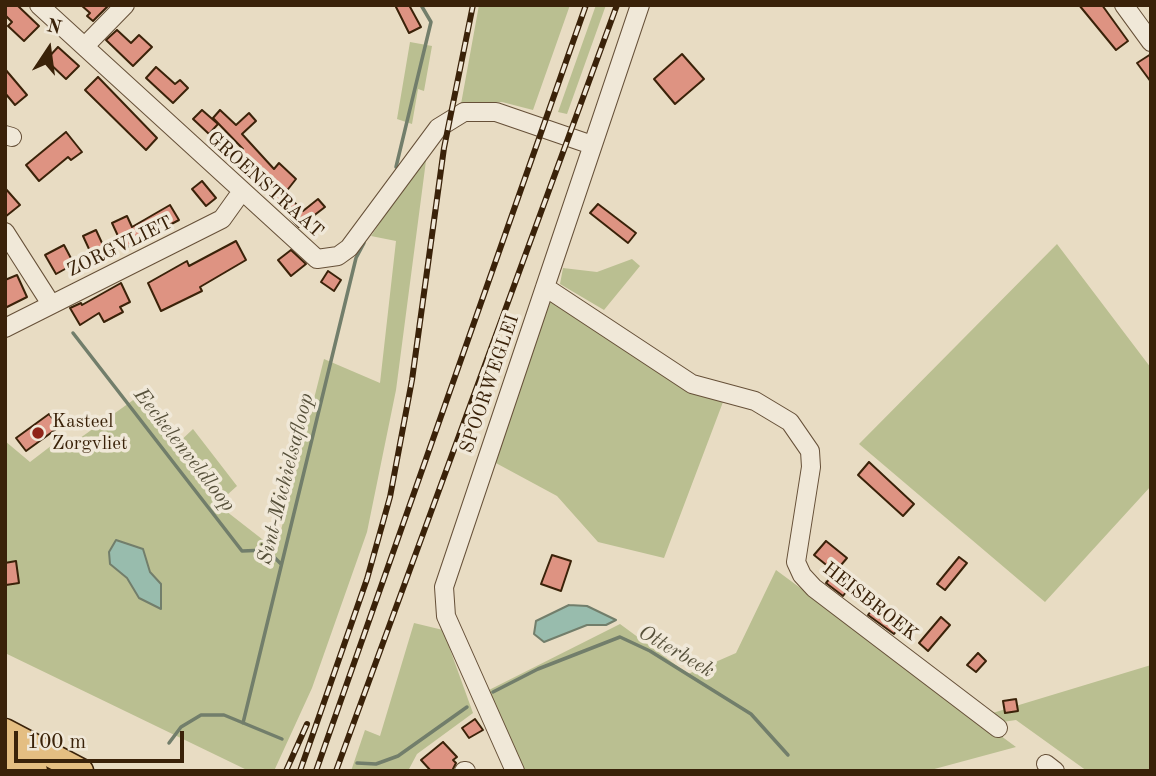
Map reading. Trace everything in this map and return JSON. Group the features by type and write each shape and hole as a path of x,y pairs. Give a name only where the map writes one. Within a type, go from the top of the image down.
{"highway":[{"path":"5,731 81,771"},
{"path":"5,756 35,771"}],"street":[{"name":"GROENSTRAAT","path":"39,5 308,254 324,260 338,257 349,248 438,128 464,113 505,114 592,145"},
{"path":"85,46 125,5"},
{"name":"SPOORWEGLEI","path":"515,771 450,626 442,601 444,587 640,5"},
{"path":"1124,5 1151,42"},
{"name":"ZORGVLIET","path":"5,328 222,219 242,191"},
{"path":"5,232 51,304"},
{"name":"HEISBROEK","path":"545,287 692,384 755,401 790,422 810,451 811,467 796,562 802,575 814,588 998,728"}],"shaded area":[{"path":"479,5 570,5 533,110 502,102 461,104"},
{"path":"596,5 606,5 567,114 558,112"},
{"path":"410,42 432,46 424,91 418,89 412,124 397,119"},
{"path":"427,153 396,390 367,532 312,688 274,771 249,771 5,653 5,441 30,462 60,439 76,441 136,398 174,447 193,429 237,486 217,504 276,550 324,359 380,383 396,241 371,236"},
{"path":"1057,244 1151,368 1151,486 1045,602 859,444"},
{"path":"632,259 640,266 604,310 560,284 563,268 597,272"},
{"path":"554,299 677,384 723,402 664,558 598,542 557,496 494,462 544,302"},
{"path":"116,540 143,549 150,572 161,584 161,609 139,598 127,578 110,564 109,552"},
{"path":"776,570 1016,747 927,771 524,771 487,691 620,624 688,674 736,653"},
{"path":"569,605 587,606 616,620 606,625 587,625 544,642 534,634 536,621"},
{"path":"414,623 443,630 473,713 417,754 408,771 351,771 365,730 380,736"},
{"path":"1151,665 1151,771 1087,771 1016,720 996,723 986,715"}],"building":[{"path":"5,5 17,5 39,26 24,41 8,26 12,22 5,15"},
{"path":"81,5 109,5 93,21 87,16 90,13"},
{"path":"395,5 409,5 421,27 409,33"},
{"path":"1079,5 1102,5 1128,41 1116,50"},
{"path":"117,30 131,43 139,35 152,47 133,66 106,40"},
{"path":"58,47 79,66 66,79 46,60"},
{"path":"682,54 704,79 675,104 654,79"},
{"path":"1151,54 1151,82 1137,63"},
{"path":"156,67 175,84 180,80 188,88 173,103 146,78"},
{"path":"5,69 27,95 15,105 5,93"},
{"path":"98,77 157,138 146,150 85,90"},
{"path":"202,110 218,124 209,134 193,119"},
{"path":"220,110 236,125 249,113 256,121 242,134 274,169 279,163 296,179 285,193 303,211 318,199 325,207 299,227 284,211 286,209 233,160 243,149 213,118"},
{"path":"66,132 82,152 71,160 68,157 39,181 26,165"},
{"path":"202,181 216,198 206,206 192,189"},
{"path":"5,188 20,205 5,217"},
{"path":"598,204 636,233 628,243 590,213"},
{"path":"170,205 179,220 124,249 112,223 127,216 132,227"},
{"path":"96,230 108,256 95,262 83,236"},
{"path":"236,241 246,260 200,287 202,291 161,311 148,283 187,261 189,266"},
{"path":"64,245 74,264 56,274 45,255"},
{"path":"291,250 306,264 291,276 278,260"},
{"path":"328,271 341,280 334,291 321,282"},
{"path":"17,275 27,297 5,308 5,280"},
{"path":"121,283 130,302 120,307 123,312 104,322 99,313 80,325 70,308 81,303 82,305"},
{"name":"Kasteel Zorgvliet","path":"49,414 59,427 26,451 16,438"},
{"path":"869,462 914,504 903,516 858,475"},
{"path":"826,541 847,558 836,571 852,584 843,596 826,583 835,572 814,555"},
{"path":"552,555 571,561 561,591 541,584"},
{"path":"959,557 967,563 945,590 937,584"},
{"path":"16,561 19,583 6,585 5,563"},
{"path":"878,602 904,621 894,634 868,615"},
{"path":"941,617 950,625 928,651 919,643"},
{"path":"978,653 986,661 976,672 967,665"},
{"path":"1016,699 1018,711 1005,713 1003,701"},
{"path":"475,719 483,730 469,738 462,728"},
{"path":"443,742 457,757 453,760 456,763 452,771 431,771 421,760"}],"waterway":[{"name":"Sint-Michielsafloop","path":"396,167 431,22 421,5"},
{"name":"Sint-Michielsafloop","path":"243,723 356,258 364,243"},
{"name":"Eeckelenveldloop","path":"73,333 242,551 267,550 281,564"},
{"name":"Otterbeek","path":"493,692 538,669 620,637 650,651 751,714 788,755"},
{"name":"Otterbeek","path":"357,763 376,764 398,756 467,707"},
{"name":"Otterbeek","path":"169,743 181,727 201,715 224,715 282,739"}],"railway":[{"path":"300,771 367,579 390,497 412,380 444,148 473,5"},
{"path":"316,771 586,5"},
{"path":"336,771 617,5"},
{"path":"286,771 307,724"}],"place":[{"name":"Kasteel Zorgvliet","path":"38,433"}]}
